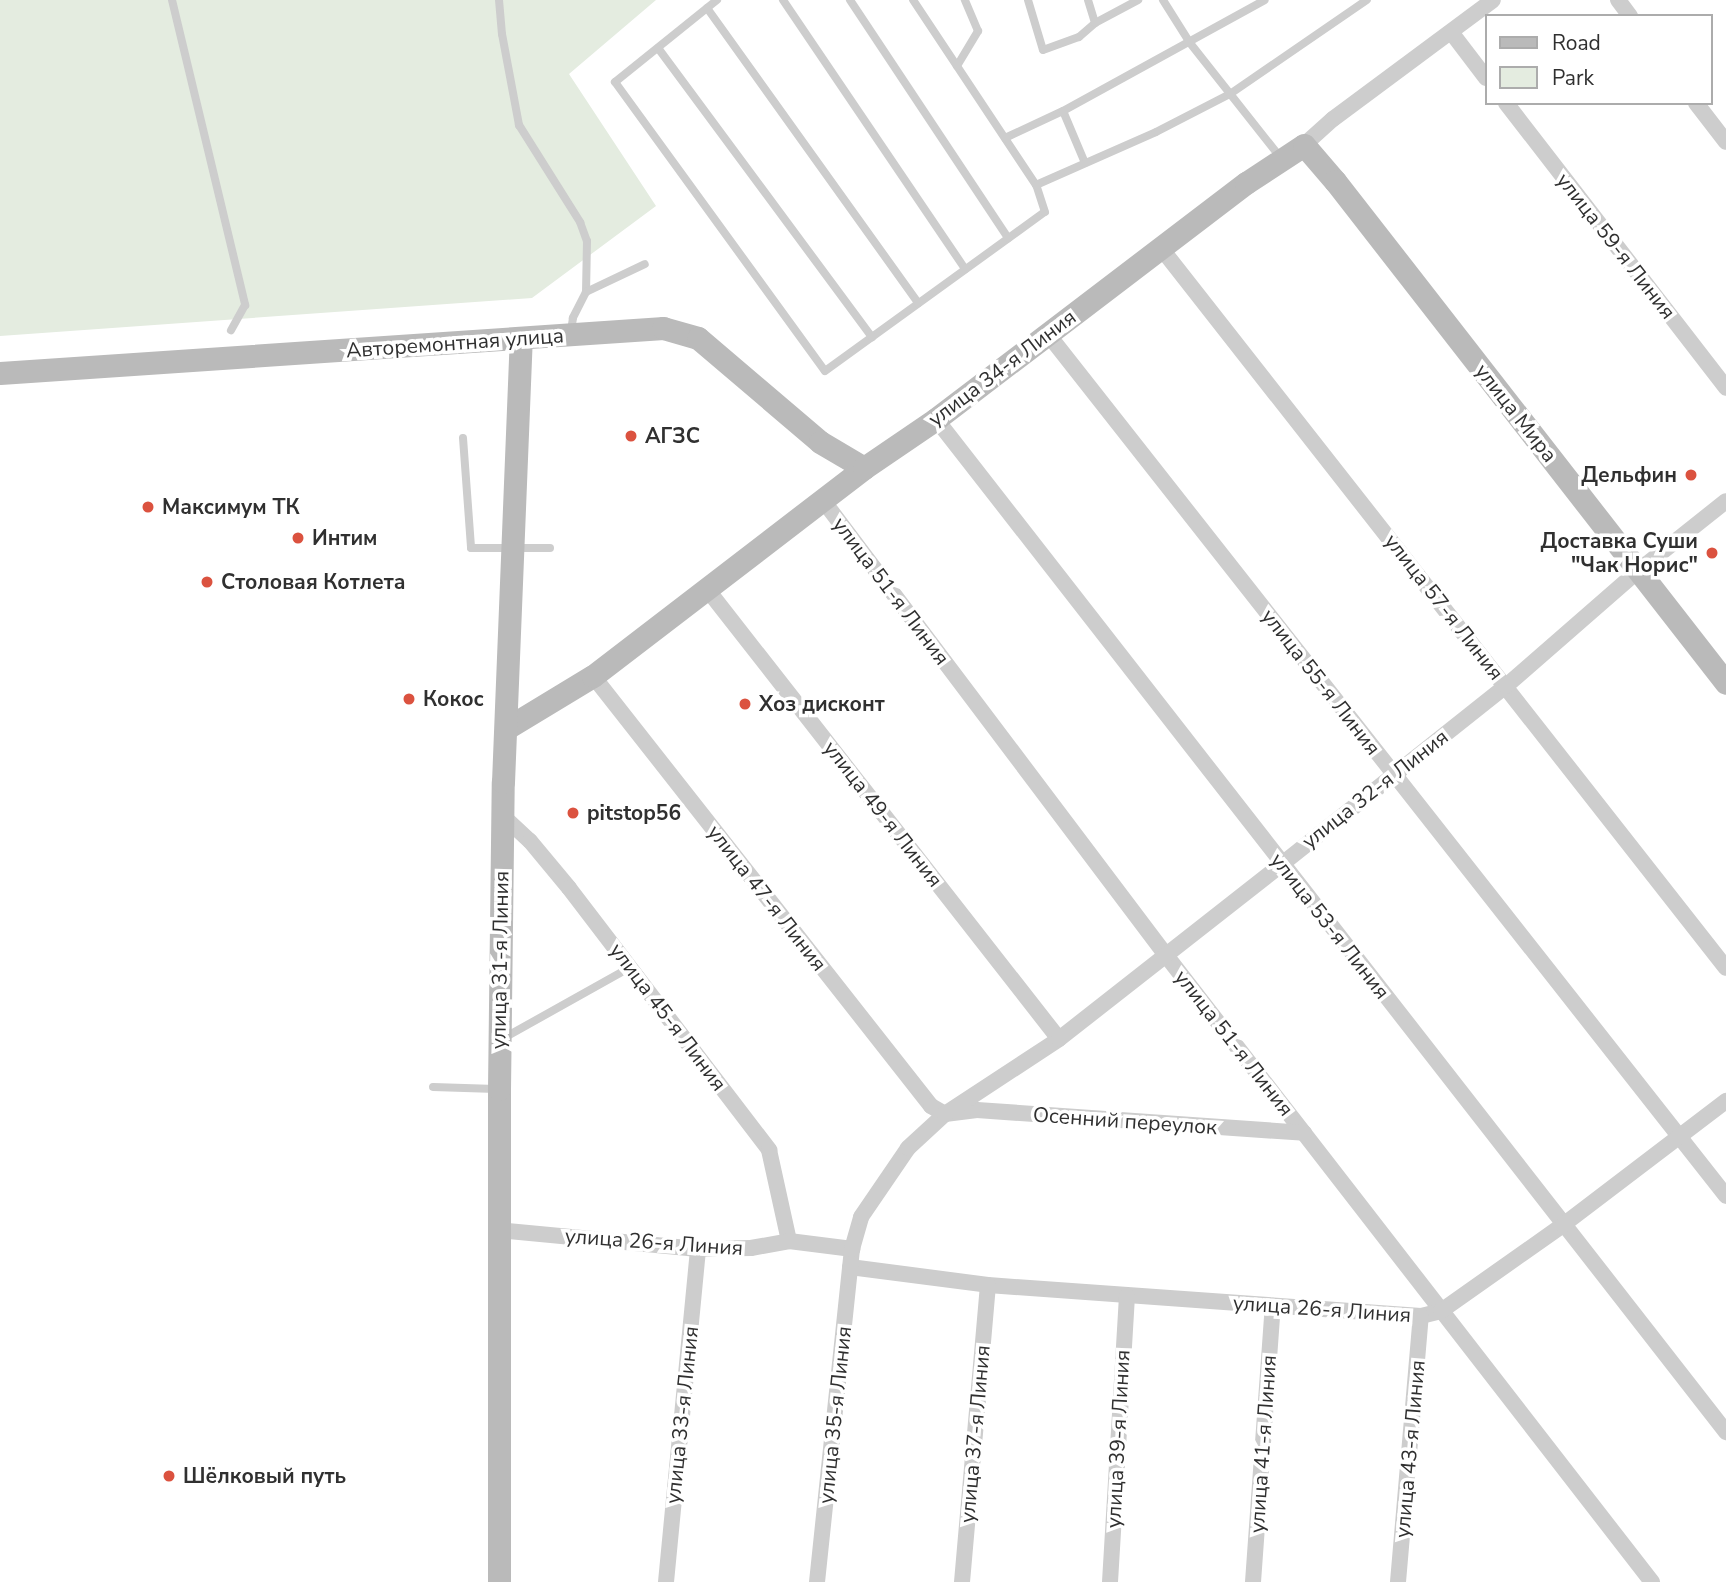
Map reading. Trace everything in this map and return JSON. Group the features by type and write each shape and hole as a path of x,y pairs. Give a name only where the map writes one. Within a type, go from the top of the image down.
{"main road":[{"name":"улица 34-я Линия","path":"507,728 593,676 822,499 936,419 1161,248 1304,145"},
{"name":"улица Мира","path":"1304,145 1335,181 1726,683"},
{"name":"Авторемонтная улица","path":"0,373 663,328 698,338 820,442 864,468"},
{"name":"улица 31-я Линия","path":"499,1582 499,1040 503,816 521,339"}],"street":[{"name":"улица 34-я Линия","path":"1304,145 1334,119 1493,0"},
{"path":"1451,32 1484,75"},
{"name":"улица 59-я Линия","path":"1508,105 1726,388"},
{"path":"1698,105 1726,142"},
{"name":"улица 57-я Линия","path":"1161,248 1726,968"},
{"name":"улица 55-я Линия","path":"1047,333 1726,1196"},
{"name":"улица 53-я Линия","path":"936,419 1726,1432"},
{"name":"улица 51-я Линия","path":"822,499 1165,954 1652,1582"},
{"name":"улица 32-я Линия","path":"852,1249 861,1217 882,1183 908,1148 945,1114 1059,1039 1282,864 1506,686 1638,571 1726,501"},
{"name":"улица 49-я Линия","path":"707,589 1059,1039"},
{"name":"улица 47-я Линия","path":"593,676 931,1106 945,1114"},
{"name":"улица 45-я Линия","path":"503,816 538,850 631,967 769,1150 789,1241"},
{"name":"улица 26-я Линия","path":"850,1267 988,1285 1421,1316 1441,1311 1563,1225 1726,1101"},
{"name":"Осенний переулок","path":"945,1114 978,1111 1304,1133"},
{"name":"улица 26-я Линия","path":"498,1230 698,1249 751,1248 789,1241 852,1249"},
{"name":"улица 33-я Линия","path":"666,1582 698,1249"},
{"name":"улица 35-я Линия","path":"817,1582 852,1249"},
{"name":"улица 37-я Линия","path":"962,1582 988,1285"},
{"name":"улица 39-я Линия","path":"1110,1582 1127,1296"},
{"name":"улица 41-я Линия","path":"1253,1582 1273,1306"},
{"name":"улица 43-я Линия","path":"1398,1582 1421,1316"}],"lane":[{"path":"172,0 245,305 231,330"},
{"path":"499,0 502,34 519,125 580,222 589,262 586,292 573,318 571,335"},
{"path":"717,0 615,82 825,371 1045,212 1036,185 913,0"},
{"path":"783,0 965,269"},
{"path":"850,0 1008,238"},
{"path":"957,66 978,31 965,0"},
{"path":"1028,0 1043,50 1079,37 1095,23 1138,0"},
{"path":"1088,0 1095,23"},
{"path":"1163,0 1191,43 1282,160"},
{"path":"1006,138 1191,43 1265,0"},
{"path":"1036,185 1156,132 1230,94 1367,0"},
{"path":"706,8 918,303"},
{"path":"658,48 872,337"},
{"path":"1063,111 1085,163"},
{"path":"586,292 645,264"},
{"path":"463,438 471,548 550,548"},
{"path":"499,1040 631,967"},
{"path":"433,1087 499,1089"}],"green space":[{"path":"0,0 656,0 569,74 656,206 532,298 0,336"}],"place":[{"name":"АГЗС","path":"631,436"},
{"name":"Дельфин","path":"1691,475"},
{"name":"Максимум ТК","path":"148,507"},
{"name":"Интим","path":"298,538"},
{"name":"Доставка Суши \"Чак Норис\"","path":"1712,553"},
{"name":"Столовая Котлета","path":"207,582"},
{"name":"Кокос","path":"409,699"},
{"name":"Хоз дисконт","path":"745,704"},
{"name":"pitstop56","path":"573,813"},
{"name":"Шёлковый путь","path":"169,1476"}]}
